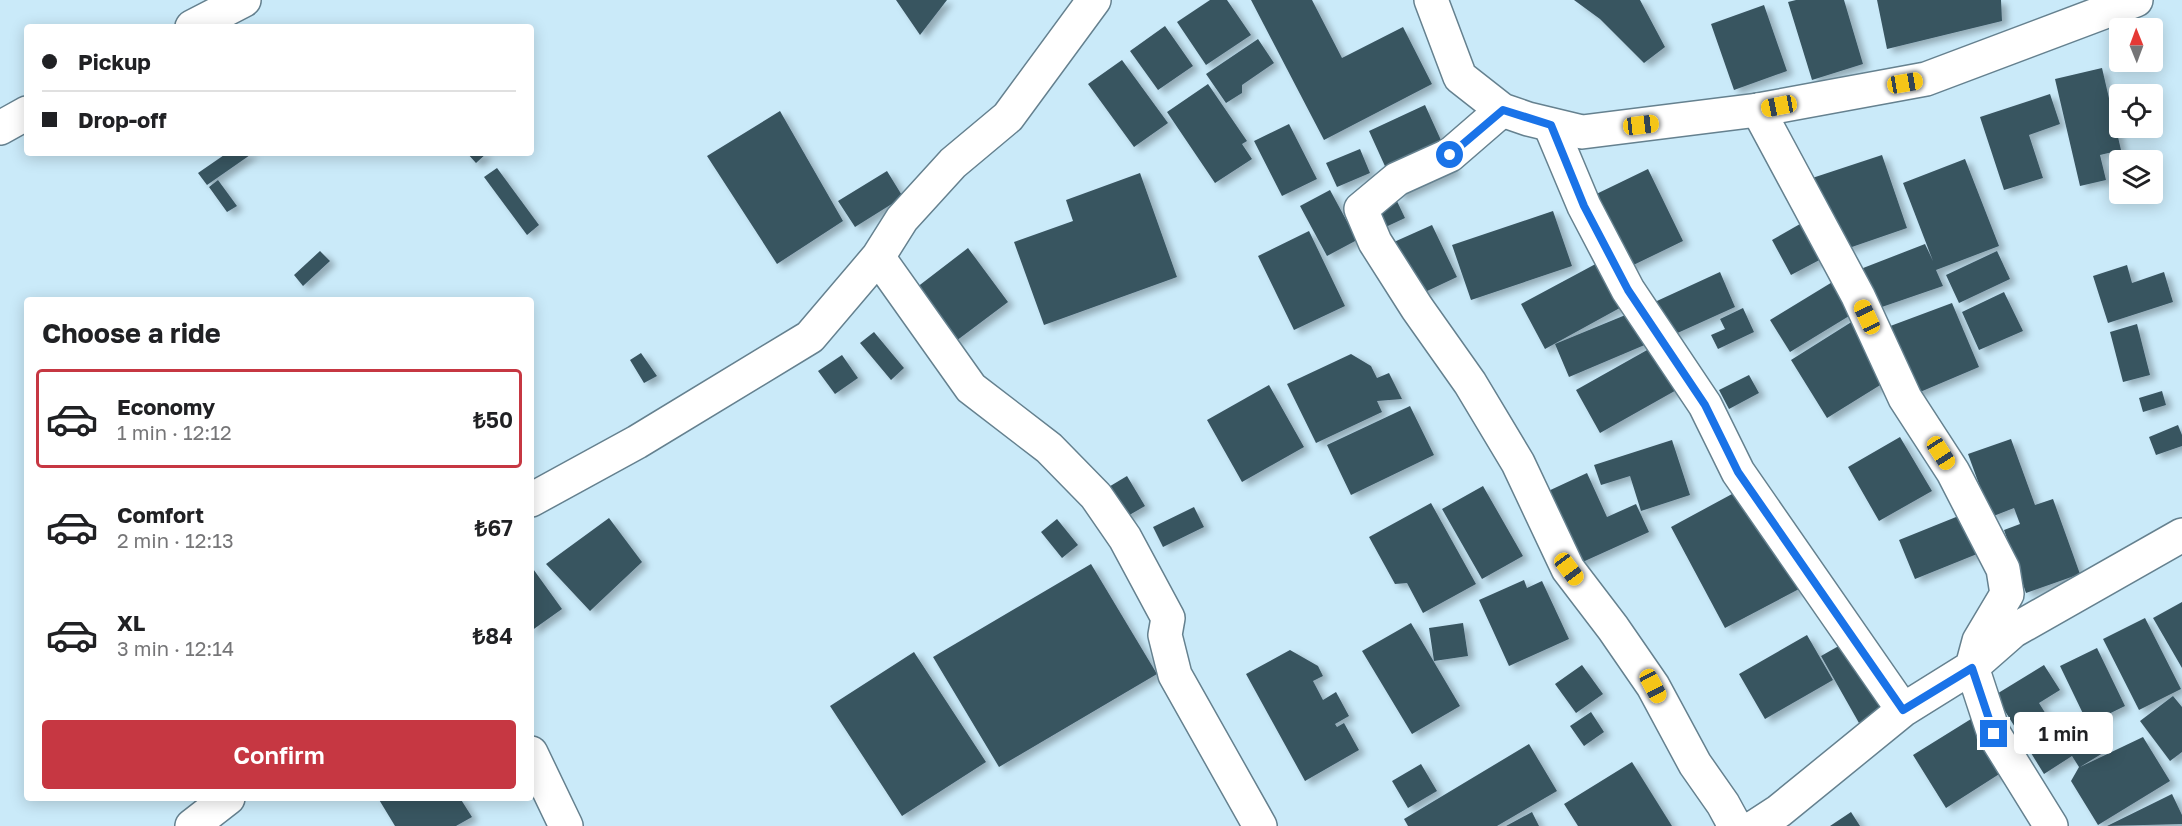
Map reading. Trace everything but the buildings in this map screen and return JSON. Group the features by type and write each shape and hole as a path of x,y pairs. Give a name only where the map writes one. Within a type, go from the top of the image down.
{"street":[{"path":"198,24 244,0"},
{"path":"534,498 638,442 810,337 878,257 902,219 953,163 1008,117 1094,0"},
{"path":"1431,0 1460,77 1503,110 1582,132 1758,110 1926,79 2136,0"},
{"path":"1503,110 1450,155 1397,178 1360,209 1374,242 1470,383 1518,463 1569,569 1653,686 1695,764 1723,804 1735,826"},
{"path":"1758,110 1858,296 1905,398 1953,472 2002,569 2007,594 1979,641 1972,668 1994,734 2051,826"},
{"path":"0,128 24,116"},
{"path":"1551,125 1584,206 1628,290 1705,405 1738,472 1903,710"},
{"path":"878,257 971,388 1049,448 1096,496 1125,538 1168,618 1165,635 1175,675 1260,826"},
{"path":"1756,826 1779,811 1903,710 1972,668 2013,631 2182,535"},
{"path":"534,759 566,826"},
{"path":"192,826 224,801"}],"route":[{"path":"1450,155 1503,110 1551,125 1584,206 1628,290 1705,405 1738,472 1903,710 1972,668 1994,734"}]}
